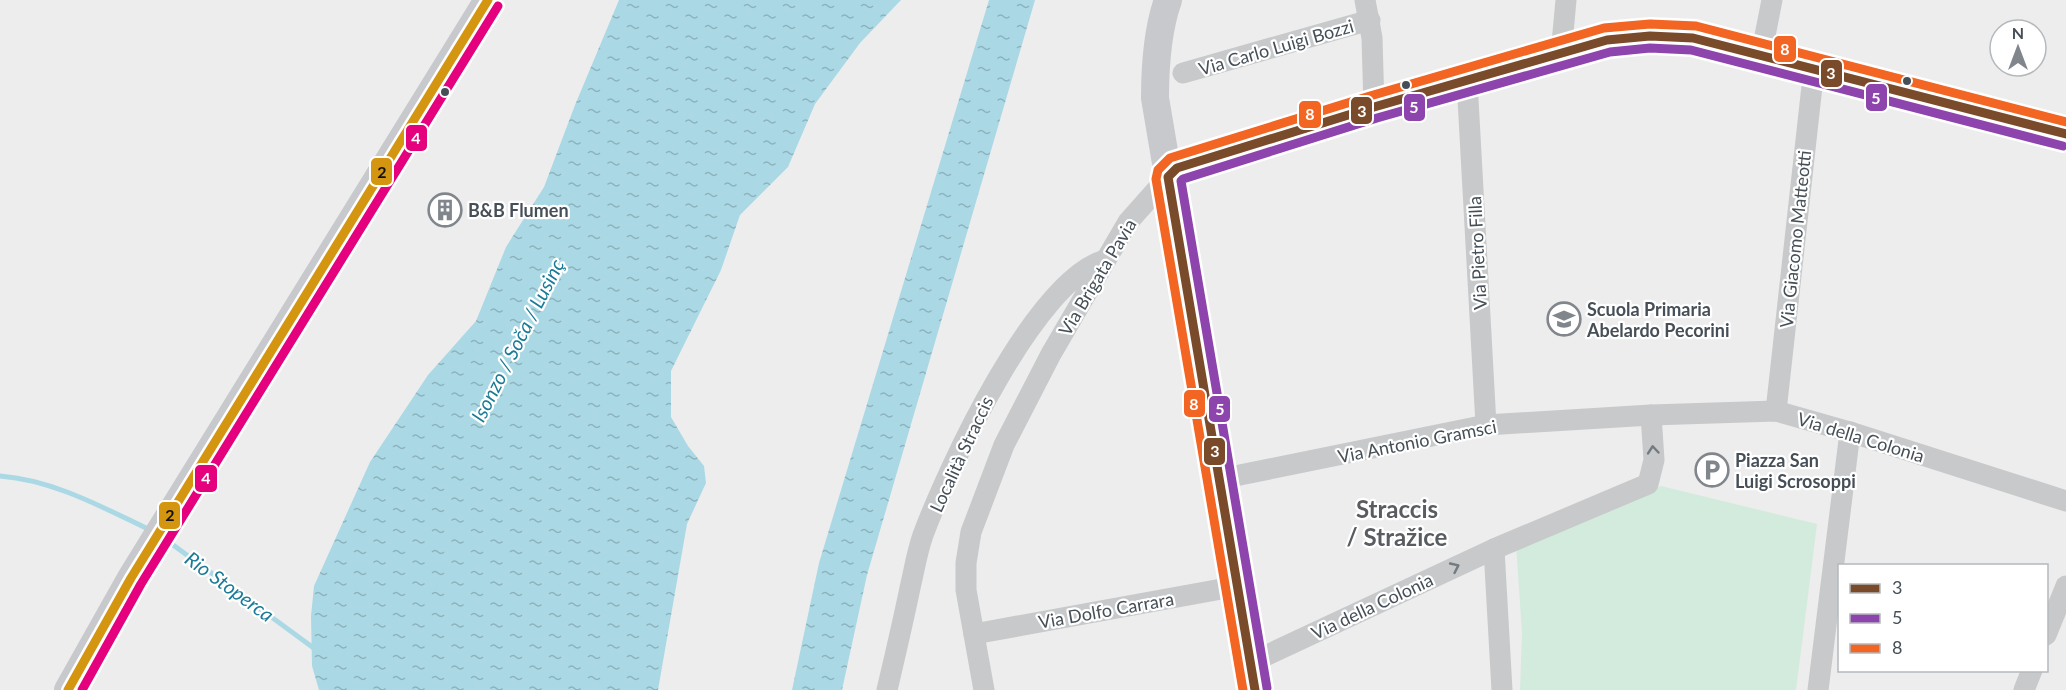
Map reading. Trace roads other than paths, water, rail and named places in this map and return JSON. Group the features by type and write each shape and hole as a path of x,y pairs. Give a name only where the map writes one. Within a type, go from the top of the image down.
{"street":[{"path":"68,690 158,534 488,0"},
{"path":"1168,0 1159,36 1155,98 1221,479 1252,676"},
{"path":"1561,54 1566,0"},
{"path":"1761,56 1772,0"},
{"path":"1367,10 1374,107"},
{"name":"Via Carlo Luigi Bozzi","path":"1183,73 1367,10"},
{"name":"Via Brigata Pavia","path":"984,690 966,590 966,563 971,532 1004,445 1051,354 1128,222 1177,168 1374,107 1607,40 1637,35 1693,38 2066,134"},
{"name":"Via Giacomo Matteotti","path":"1776,411 1814,68"},
{"name":"Via Pietro Filla","path":"1467,81 1486,425"},
{"name":"Località Straccis","path":"887,690 922,537 963,441 991,390 1046,309 1072,279 1093,263 1106,260"},
{"name":"Via della Colonia","path":"1252,676 1494,549 1648,484 1654,460 1651,415 1776,411 1850,432 2066,501"},
{"name":"Via Antonio Gramsci","path":"1221,479 1486,425 1651,415"},
{"path":"1818,690 1850,432"},
{"path":"1494,549 1502,690"},
{"name":"Via Dolfo Carrara","path":"974,634 1238,586"},
{"path":"2048,630 2066,586"},
{"path":"2025,690 2031,672"}],"water":[{"name":"Isonzo / Soča / Lusinç","path":"619,0 901,0 860,43 815,104 788,167 740,215 721,270 671,371 671,417 688,446 704,466 706,483 687,524 658,690 319,690 312,666 311,616 314,586 370,462 428,375 476,321 506,247 544,187"},
{"path":"989,0 1035,0 867,575 842,690 792,690 819,563"}],"waterway":[{"name":"Rio Stoperca","path":"0,476 58,489 150,530"},
{"name":"Rio Stoperca","path":"165,539 315,649"}],"place":[{"name":"B&B Flumen","path":"445,210"},
{"name":"Scuola Primaria Abelardo Pecorini","path":"1564,319"},
{"name":"Piazza San Luigi Scrosoppi","path":"1712,470"}],"district":[{"name":"Straccis / Stražice","path":"1397,522"}]}
